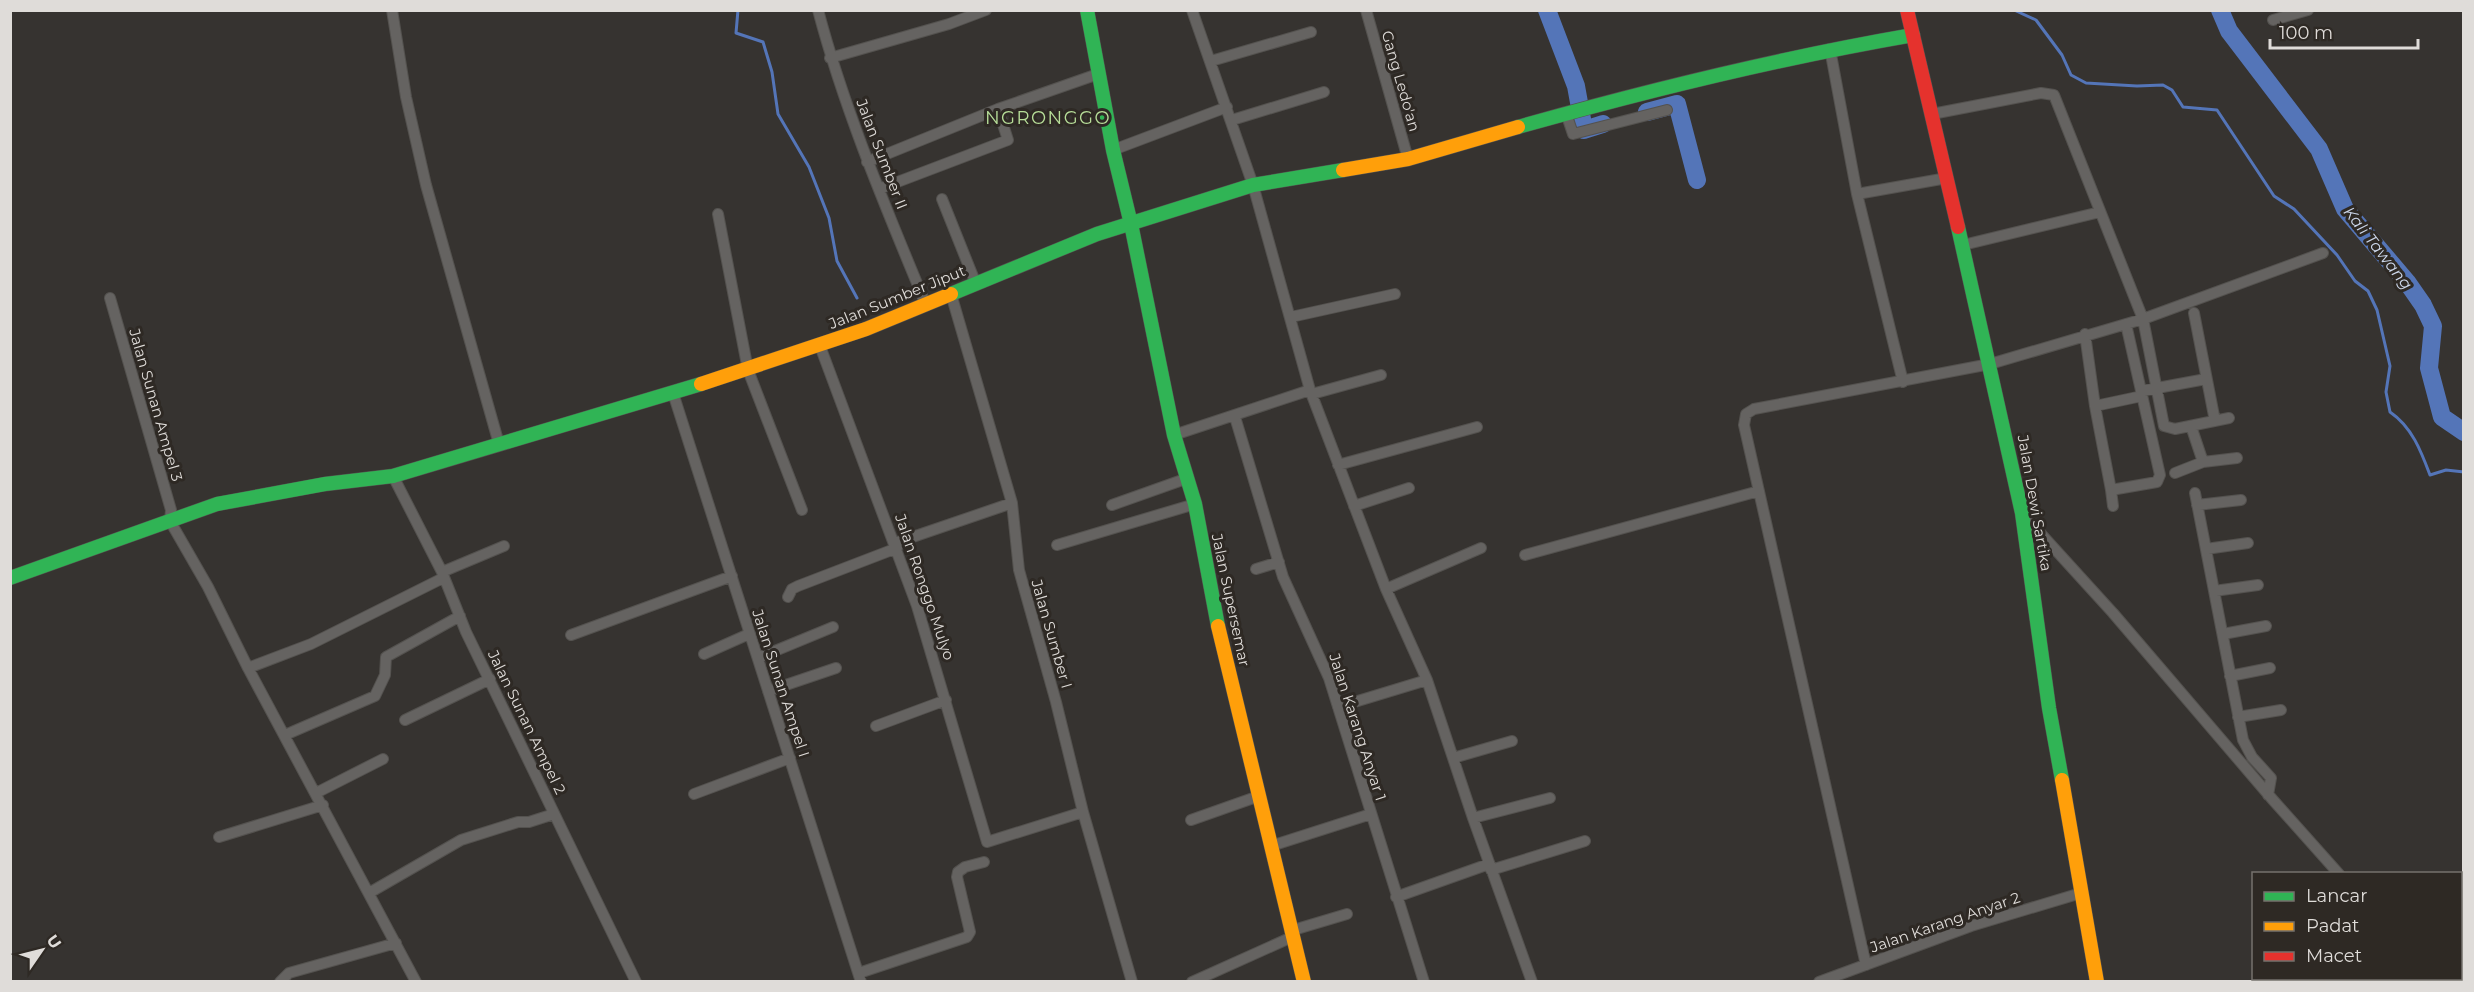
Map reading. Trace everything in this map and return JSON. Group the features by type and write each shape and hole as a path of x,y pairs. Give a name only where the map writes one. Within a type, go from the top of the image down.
{"main road":[{"name":"Jalan Supersemar","path":"1087,10 1113,150 1131,224 1174,435 1195,504 1214,610 1304,981"},
{"name":"Jalan Dewi Sartika","path":"1907,10 1963,245 2022,513 2049,708 2097,981"},
{"name":"Jalan Sumber Jiput","path":"10,578 217,504 325,484 393,476 747,370 820,346 926,305 1097,234 1253,185 1408,159 1569,112 1744,68 1830,49 1913,35"}],"street":[{"path":"392,10 406,97 423,176 499,444"},
{"name":"Jalan Sumber II","path":"818,10 830,58 867,162 926,305"},
{"path":"830,58 949,24 986,10"},
{"path":"1192,10 1253,185 1311,392 1386,589 1427,680 1490,867 1532,981"},
{"name":"Gang Ledo'an","path":"1366,10 1408,159"},
{"path":"2273,20 2308,10"},
{"path":"1210,61 1311,32"},
{"path":"1830,49 1857,194 1904,382"},
{"path":"867,162 998,109 1098,74"},
{"path":"1232,120 1324,92"},
{"path":"1932,114 2041,93 2054,95 2143,319 2164,426 2175,429 2229,418"},
{"path":"1113,150 1227,106"},
{"path":"879,189 1008,140 998,109"},
{"path":"1569,112 1573,134 1667,110"},
{"path":"1857,194 1947,177"},
{"path":"942,200 975,284"},
{"path":"1963,245 2100,212"},
{"path":"718,214 747,370 802,510"},
{"path":"1866,965 1744,417 1749,411 1990,364 2085,334 2143,319 2323,253"},
{"name":"Jalan Sumber I","path":"951,294 1012,503 1019,570 1056,702 1083,812 1132,981"},
{"path":"1291,317 1395,294"},
{"name":"Jalan Sunan Ampel 3","path":"110,298 171,510 170,521"},
{"path":"2194,313 2214,421"},
{"path":"2110,490 2157,482 2160,479 2126,324"},
{"path":"2085,334 2113,506"},
{"name":"Jalan Ronggo Mulyo","path":"820,346 896,545 929,640 987,842 1083,812"},
{"path":"1174,435 1311,392 1381,375"},
{"path":"2095,406 2158,388 2206,379"},
{"name":"Jalan Sunan Ampel I","path":"673,393 860,977"},
{"name":"Jalan Karang Anyar 1","path":"1235,417 1282,577 1329,678 1424,981"},
{"path":"2191,426 2203,462"},
{"path":"1338,465 1477,427"},
{"path":"2175,473 2203,462 2237,458"},
{"name":"Jalan Sunan Ampel 2","path":"393,476 636,981"},
{"path":"1112,505 1188,478"},
{"path":"1354,506 1408,488"},
{"path":"1525,555 1759,491"},
{"path":"2195,493 2243,740 2252,757 2271,778 2268,795"},
{"path":"2197,505 2241,501"},
{"path":"788,597 792,589 798,585 896,545 1012,503"},
{"path":"1057,545 1195,504"},
{"path":"2022,513 2113,613 2268,795 2338,872"},
{"path":"170,521 208,587 248,668 416,981"},
{"path":"2206,549 2248,543"},
{"path":"248,668 311,644 442,575 504,546"},
{"path":"1386,589 1481,548"},
{"path":"1256,569 1278,562"},
{"path":"571,635 732,576"},
{"path":"2214,591 2258,585"},
{"path":"285,735 375,696 385,675 386,657 460,616"},
{"path":"758,658 833,627"},
{"path":"2223,634 2266,627"},
{"path":"704,654 749,634"},
{"path":"768,691 836,668"},
{"path":"2230,675 2270,668"},
{"path":"405,720 490,679"},
{"path":"1338,707 1427,680"},
{"path":"876,726 946,700"},
{"path":"2238,717 2281,710"},
{"path":"1453,758 1512,741"},
{"path":"694,794 789,758"},
{"path":"316,793 383,759"},
{"path":"1191,820 1259,796"},
{"path":"1473,818 1551,798"},
{"path":"219,837 323,805"},
{"path":"369,893 461,840 554,814"},
{"path":"1271,846 1371,814"},
{"path":"1396,897 1490,867 1585,841"},
{"path":"860,977 967,937 970,932 957,877 958,872 965,867 984,862"},
{"name":"Jalan Karang Anyar 2","path":"1819,981 1989,920 2081,894"},
{"path":"1192,981 1291,934 1347,914"},
{"path":"280,981 289,973 396,943"}],"waterway":[{"path":"738,10 736,33 763,42 772,72 778,114 809,167 829,218 837,261 857,298"},
{"path":"1547,10 1576,86 1584,130 1603,124"},
{"path":"2014,10 2036,20 2062,55 2071,75 2086,83 2163,85 2172,90 2183,107 2217,110 2274,196 2294,209 2337,255 2355,281 2368,291 2377,310 2390,366 2386,392 2390,412 2410,432 2430,475 2446,470 2464,472"},
{"name":"Kali Tawang","path":"2220,10 2229,31 2319,149 2345,209 2407,282 2423,305 2433,326 2429,368 2442,417 2464,432"},
{"path":"1647,112 1677,104 1697,180"}],"traffic: fast":[{"path":"1087,10 1113,150 1131,224 1174,435 1195,504 1218,626"},
{"path":"1518,127 1715,76 1913,35"},
{"path":"951,294 1097,234 1253,185 1343,170"},
{"path":"1958,227 2022,513 2049,708 2062,780"},
{"path":"10,578 217,504 325,484 393,476 701,384"}],"traffic: slow":[{"path":"1343,170 1408,159 1518,127"},
{"path":"701,384 866,329 951,294"},
{"path":"1218,626 1304,982"},
{"path":"2062,780 2097,982"}],"traffic: jam":[{"path":"1907,10 1958,227"}],"district":[{"name":"NGRONGGO","path":"1048,118"}]}
